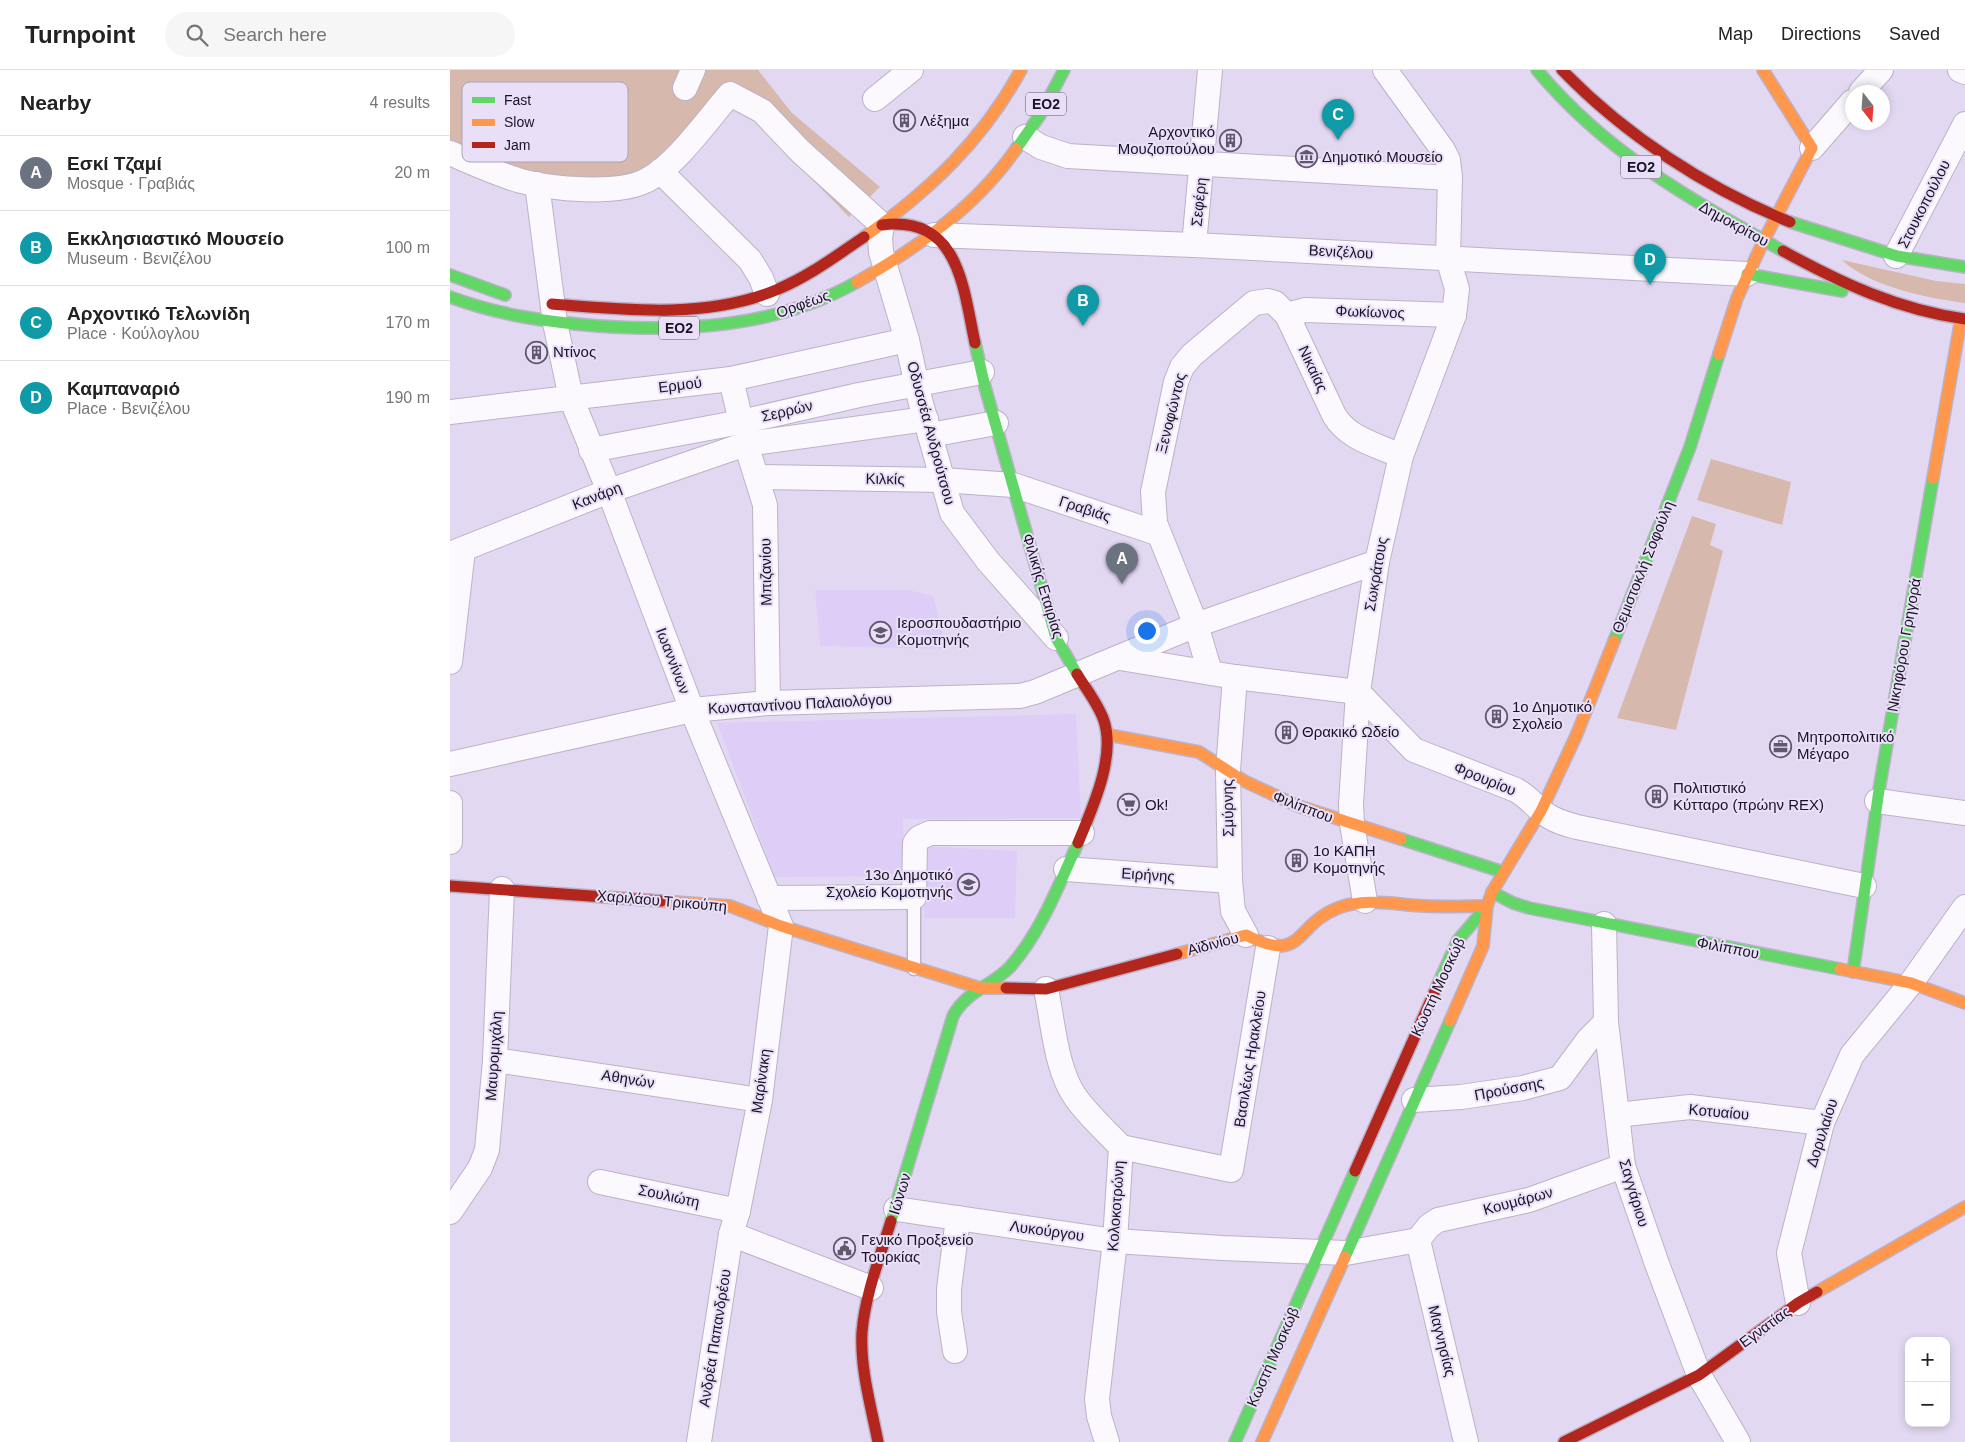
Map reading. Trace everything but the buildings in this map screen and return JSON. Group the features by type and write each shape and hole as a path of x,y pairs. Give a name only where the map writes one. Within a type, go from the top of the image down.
{"main road":[{"name":"Ορφέως","path":"450,297 496,312 548,309 679,309 725,304 767,294 813,272 882,225 925,191 980,135 1000,109 1021,70"},
{"name":"Ορφέως","path":"548,309 661,328 701,327 753,320 823,298 885,266 934,235 982,189 1025,136 1044,109 1064,70"},
{"name":"Δημοκρίτου","path":"1537,70 1575,112 1623,154 1690,199 1842,281 1886,299 1923,311 1963,319"},
{"name":"Δημοκρίτου","path":"1562,70 1583,92 1618,121 1685,169 1719,189 1776,217 1827,236 1896,256 1965,267"},
{"path":"1763,70 1812,148"},
{"name":"Θεμιστοκλή Σοφούλη","path":"1487,906 1503,872 1541,810 1576,736 1670,500 1747,274 1812,148"},
{"name":"Φιλικής Εταιρίας","path":"882,225 909,223 923,228 945,245 959,270 982,372 1056,638 1104,720 1109,735 1105,769 1096,803 1066,869 1015,961 998,977 980,988"},
{"path":"1747,274 1886,299"},
{"path":"450,275 496,294 520,299"},
{"name":"Νικηφόρου Γρηγορά","path":"1853,972 1878,796 1963,319"},
{"name":"Φιλίππου","path":"1109,735 1199,752 1257,788 1298,806 1503,872"},
{"name":"Χαριλάου Τρικούπη","path":"450,886 730,906 781,926 980,988"},
{"name":"Φιλίππου","path":"1492,892 1513,903 1604,924 1911,983 1965,1003"},
{"path":"1268,948 1294,943 1329,912 1338,907 1365,901 1426,906 1487,906"},
{"name":"Κωστή Μοσκώβ","path":"1262,1442 1483,946 1487,906"},
{"name":"Κωστή Μοσκώβ","path":"1235,1442 1458,940 1487,906"},
{"name":"Αϊδινίου","path":"980,988 1046,989 1246,935 1268,948"},
{"name":"Ιώνων","path":"878,1442 862,1342 871,1288 956,1010 966,996 980,988"},
{"name":"Εγνατίας","path":"1564,1442 1699,1375 1798,1303 1965,1207"}],"street":[{"path":"875,99 911,70"},
{"name":"Σεφέρη","path":"1194,245 1210,70"},
{"name":"Σωκράτους","path":"1365,901 1352,824 1351,805 1358,692 1377,562 1401,456 1454,315 1457,288 1448,258 1450,178 1448,160 1443,150 1385,70"},
{"path":"1867,85 1881,70"},
{"path":"1960,70 1965,72"},
{"path":"472,162 501,174 537,184 594,190 615,189 646,181 668,165 730,94 762,111 800,151 882,225"},
{"path":"1812,148 1845,110"},
{"name":"Στουκοπούλου","path":"1896,256 1965,124"},
{"path":"1025,136 1041,147 1068,156 1450,178"},
{"path":"450,153 462,158"},
{"path":"660,171 750,260 761,278 767,294"},
{"name":"Ιωαννίνων","path":"537,184 548,309 571,398 609,491 692,710 781,926"},
{"name":"Οδυσσέα Ανδρούτσου","path":"882,225 880,238 885,266 907,340 928,427 952,513 966,535 1056,638"},
{"name":"Βενιζέλου","path":"934,235 1194,245 1747,274"},
{"name":"Ξενοφώντος","path":"1157,533 1153,492 1178,374 1192,355 1248,306 1261,301 1275,303 1287,315"},
{"name":"Φωκίωνος","path":"1287,315 1305,310 1454,315"},
{"name":"Νικαίας","path":"1287,315 1342,426 1353,435 1401,456"},
{"name":"Ερμού","path":"450,412 731,379 907,340"},
{"name":"Σερρών","path":"591,450 744,432 859,394 918,385 982,372"},
{"name":"Μπιζανίου","path":"731,379 765,505 768,703"},
{"path":"744,432 928,427 996,423"},
{"name":"Κανάρη","path":"457,552 609,491 744,432"},
{"name":"Κιλκίς","path":"758,477 942,480 1013,485"},
{"name":"Γραβιάς","path":"1013,485 1157,533"},
{"path":"1157,533 1196,625 1210,672"},
{"path":"450,662 457,552"},
{"name":"Κωνσταντίνου Παλαιολόγου","path":"450,764 692,710 768,703 1020,696 1120,658 1196,625 1377,562"},
{"path":"1120,658 1235,677 1358,692"},
{"name":"Σμύρνης","path":"1235,677 1228,770 1230,881 1233,911 1246,935"},
{"name":"Φρουρίου","path":"1358,692 1414,750 1516,790 1553,819 1577,827 1864,886"},
{"path":"1878,796 1965,804"},
{"path":"1878,796 1965,813"},
{"path":"450,803 450,842"},
{"path":"769,898 914,897 914,849 915,843 924,835 1082,833"},
{"name":"Ειρήνης","path":"1066,869 1230,881"},
{"name":"Μαυρομιχάλη","path":"450,1212 486,1155 495,1060 502,889"},
{"name":"Δορυλαίου","path":"1798,1303 1789,1253 1822,1123 1849,1061 1911,983 1965,907"},
{"name":"Σαγγάριου","path":"1604,924 1606,1022 1623,1166 1656,1264 1699,1375 1738,1442"},
{"name":"Μαρίνακη","path":"730,1234 738,1210 760,1100 781,926"},
{"name":"Βασιλέως Ηρακλείου","path":"1121,1147 1231,1170 1268,948"},
{"name":"Κολοκοτρώνη","path":"1046,989 1057,1046 1064,1072 1075,1097 1121,1147 1115,1240 1097,1399 1108,1442"},
{"name":"Προύσσης","path":"1414,1100 1461,1097 1505,1091 1560,1078 1588,1040 1606,1022"},
{"name":"Αθηνών","path":"495,1060 760,1100"},
{"name":"Κοτυαίου","path":"1617,1115 1690,1108 1822,1123"},
{"name":"Κουμάρων","path":"1418,1240 1429,1226 1438,1220 1529,1200 1623,1166"},
{"name":"Σουλιώτη","path":"600,1182 738,1210"},
{"name":"Λυκούργου","path":"896,1208 1115,1240 1222,1248 1346,1253 1418,1240"},
{"path":"955,1351 949,1312 949,1290 958,1218"},
{"path":"730,1234 871,1288"},
{"name":"Ανδρέα Παπανδρέου","path":"699,1442 730,1234"},
{"name":"Μαγνησίας","path":"1418,1240 1466,1442"}],"lane":[{"path":"914,897 914,969"}],"shaded area":[{"path":"450,70 758,70 792,113 880,187 849,217 730,95 639,178 540,187 470,162 628,162 628,82 462,82 462,159 450,155"},
{"path":"1842,260 1936,281 1965,284 1965,303 1900,290 1868,277"},
{"path":"1711,459 1791,482 1782,525 1697,500"},
{"path":"1692,516 1716,524 1710,545 1723,551 1676,730 1617,718"},
{"name":"Ιεροσπουδαστήριο Κομοτηνής","path":"815,590 908,590 933,596 947,649 820,646"},
{"path":"1076,714 1081,818 903,819 905,876 775,877 717,723"},
{"name":"13ο Δημοτικό Σχολείο Κομοτηνής","path":"919,846 1017,851 1015,918 925,918"}],"traffic: fast":[{"path":"1016,149 1040,115 1064,70"},
{"path":"1537,70 1591,126 1621,150 1682,193 1783,251"},
{"path":"1790,222 1897,256 1965,267"},
{"path":"1747,274 1842,291"},
{"path":"450,275 505,295"},
{"path":"450,297 486,309 541,320 631,328 698,327 731,323 795,309 827,297 857,282"},
{"path":"975,343 985,387 1056,638 1077,674"},
{"path":"1614,641 1690,447 1719,354"},
{"path":"1853,972 1879,790 1933,478"},
{"path":"1401,839 1503,872"},
{"path":"891,1221 953,1016 965,1000 1003,974 1021,953 1040,923 1078,843"},
{"path":"1492,892 1513,903 1529,908 1840,969"},
{"path":"1439,982 1458,940 1487,906"},
{"path":"1345,1257 1450,1021"},
{"path":"1235,1442 1355,1171"}],"traffic: slow":[{"path":"864,237 911,201 972,142 1006,96 1021,70"},
{"path":"1719,354 1737,298 1764,240 1812,148 1763,70"},
{"path":"857,282 902,255 964,208 1000,170 1016,149"},
{"path":"1933,478 1961,319"},
{"path":"1450,1021 1483,946 1487,906 1492,892 1541,811 1576,736 1614,641"},
{"path":"1109,735 1199,752 1244,781 1298,806 1401,839"},
{"path":"661,901 730,906 781,926 980,988 1006,988"},
{"path":"1177,954 1246,935 1265,943 1279,946 1289,944 1324,915 1338,908 1359,903 1487,906"},
{"path":"1840,969 1911,983 1965,1003"},
{"path":"1817,1292 1965,1207"},
{"path":"1262,1442 1345,1257"}],"traffic: jam":[{"path":"1562,70 1612,116 1668,158 1728,193 1790,222"},
{"path":"882,225 908,225 927,231 942,243 953,259 961,278 975,343"},
{"path":"552,304 637,310 666,310 694,309 750,299 788,285 822,266 864,237"},
{"path":"1783,251 1871,294 1917,309 1965,319"},
{"path":"1077,674 1099,709 1107,735 1107,750 1101,783 1078,843"},
{"path":"450,886 661,901"},
{"path":"1006,988 1046,989 1177,954"},
{"path":"1355,1171 1439,982"},
{"path":"878,1442 864,1374 862,1332 870,1290 891,1221"},
{"path":"1564,1442 1699,1375 1798,1303 1817,1292"}],"place":[{"name":"Λέξημα","path":"904,121"},
{"name":"Αρχοντικό Τελωνίδη","path":"1338,140"},
{"name":"Αρχοντικό Μουζιοπούλου","path":"1231,141"},
{"name":"Δημοτικό Μουσείο","path":"1306,157"},
{"name":"Καμπαναριό","path":"1650,285"},
{"name":"Εκκλησιαστικό Μουσείο","path":"1083,326"},
{"name":"Ντίνος","path":"537,352"},
{"name":"Εσκί Τζαμί","path":"1122,584"},
{"name":"Ιεροσπουδαστήριο Κομοτηνής","path":"881,632"},
{"name":"1ο Δημοτικό Σχολείο","path":"1496,716"},
{"name":"Θρακικό Ωδείο","path":"1286,732"},
{"name":"Μητροπολιτικό Μέγαρο","path":"1781,746"},
{"name":"Πολιτιστικό Κύτταρο (πρώην REX)","path":"1657,797"},
{"name":"Ok!","path":"1129,805"},
{"name":"1ο ΚΑΠΗ Κομοτηνής","path":"1297,860"},
{"name":"13ο Δημοτικό Σχολείο Κομοτηνής","path":"969,884"},
{"name":"Γενικό Προξενείο Τουρκίας","path":"845,1249"}]}
